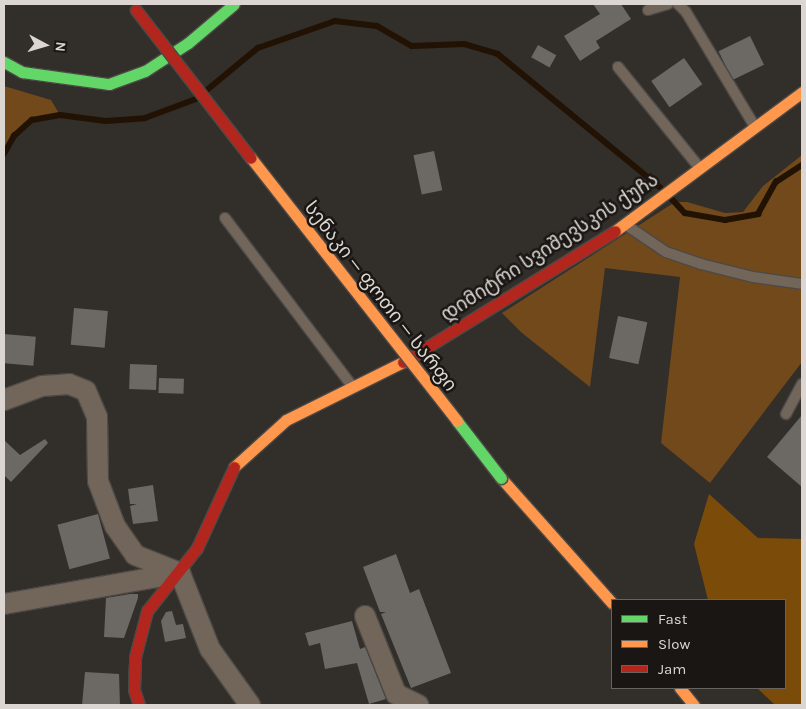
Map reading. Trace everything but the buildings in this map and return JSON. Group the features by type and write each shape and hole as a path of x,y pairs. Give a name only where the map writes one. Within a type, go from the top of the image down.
{"main road":[{"path":"4,62 22,72 62,80 109,84 145,71 223,16 234,4"},
{"name":"სენაკი — ფოთი — სარფი","path":"134,7 501,478 611,602"},
{"name":"დიმიტრი სვიშევსკის ქუჩა","path":"139,705 134,690 135,657 147,611 180,573 197,548 230,470 286,420 413,357 625,224 802,92"},
{"path":"681,689 694,705"}],"street":[{"path":"4,400 42,386 69,384 86,391 97,417 98,481 115,526 136,555 180,573 210,649 250,705"},
{"path":"4,604 180,573"},
{"path":"364,616 396,694 419,705"}],"lane":[{"path":"648,10 668,4"},
{"path":"678,4 686,12 755,128"},
{"path":"618,67 700,169"},
{"path":"225,218 353,387"},
{"path":"625,224 666,252 701,264 753,278 802,284"},
{"path":"786,414 802,384"}],"shaded area":[{"path":"4,86 51,100 60,115 32,120 14,136 4,154"},
{"path":"802,155 802,362 710,483 661,443 680,277 605,268 590,387 522,333 502,313 675,202 687,202 725,213 743,212 763,186"},
{"path":"709,494 758,538 802,539 802,705 775,705 758,689 786,689 786,599 708,599 694,544"}],"waterway":[{"path":"207,90 258,48 335,21 377,26 412,46 464,44 498,54 660,187"},
{"path":"4,154 14,136 32,120 60,115 106,121 145,118 196,99"},
{"path":"672,199 685,213 725,220 758,214 776,182 802,165"}],"traffic: fast":[{"path":"4,62 22,72 109,84 145,71 188,43 234,4"},
{"path":"457,421 501,478"}],"traffic: slow":[{"path":"615,231 802,92"},
{"path":"251,158 457,421"},
{"path":"234,467 286,420 403,362"},
{"path":"501,478 611,602"},
{"path":"681,689 694,705"}],"traffic: jam":[{"path":"136,10 251,158"},
{"path":"403,362 615,231"},
{"path":"139,705 134,690 135,657 147,611 197,548 234,467"}]}
